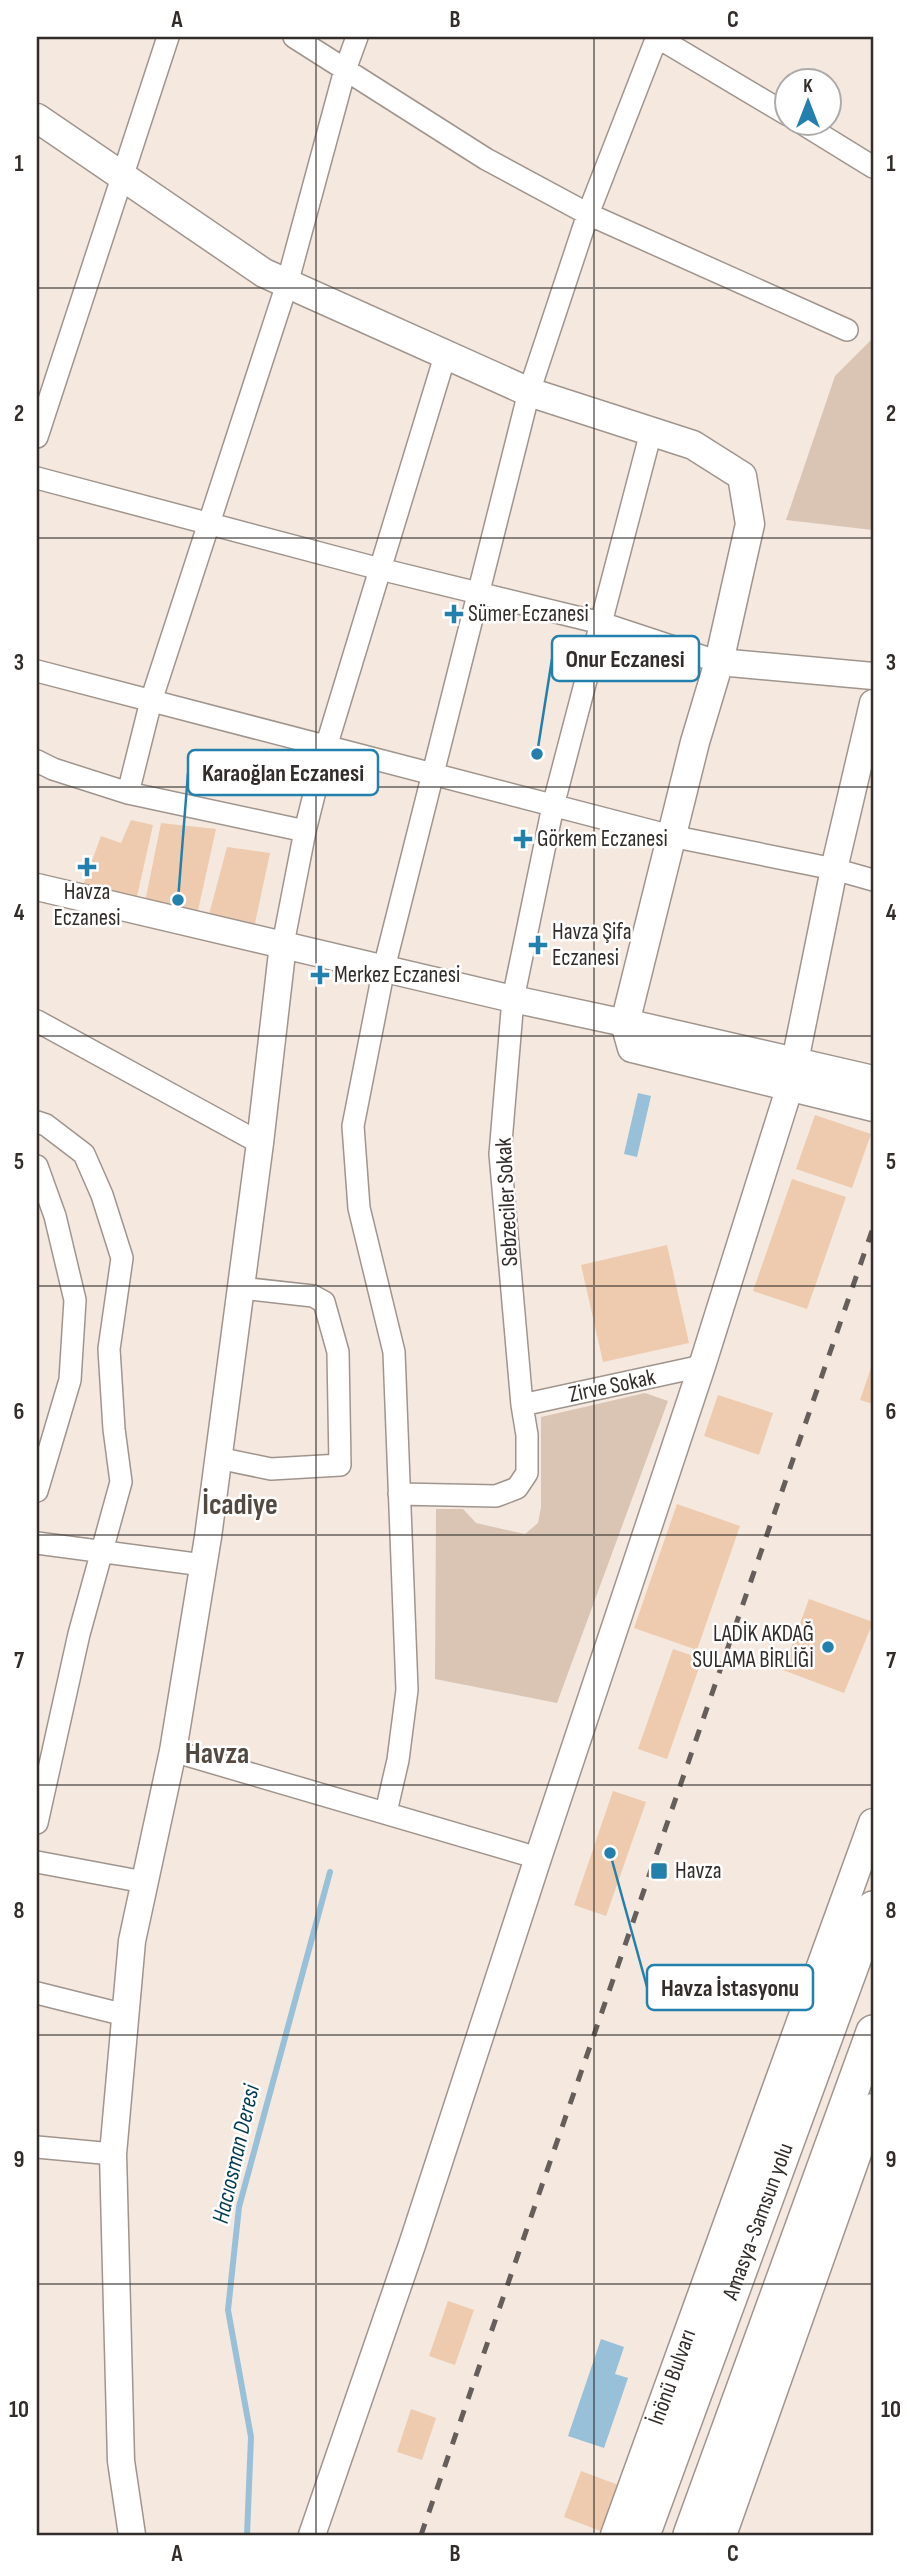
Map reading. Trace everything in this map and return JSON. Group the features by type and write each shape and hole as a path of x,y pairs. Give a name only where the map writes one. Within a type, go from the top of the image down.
{"highway":[{"name":"Amasya-Samsun yolu","path":"643,2535 873,1908"},
{"name":"Amasya-Samsun yolu","path":"690,2535 873,2032"}],"main road":[{"path":"37,118 264,273 529,392 693,445 741,476 750,524 719,662 671,836 628,1035 792,1074 873,1107"},
{"path":"792,1074 873,1080"},
{"name":"İnönü Bulvarı","path":"615,2535 873,1824"},
{"path":"722,2535 873,2108"}],"street":[{"path":"37,437 168,37"},
{"path":"294,37 486,159 588,214 846,330"},
{"path":"128,793 151,701 287,284 345,70 357,37"},
{"path":"386,1812 398,1760 407,1690 394,1352 359,1208 353,1126 384,968 529,392 588,214 657,37 774,107"},
{"path":"823,136 873,167"},
{"path":"132,2535 121,2461 113,2154 132,1941 173,1751 203,1566 260,1143 283,944 305,831 326,747 445,356"},
{"name":"Sebzeciler Sokak","path":"399,1494 496,1496 517,1488 527,1473 527,1435 522,1405 500,1154 513,999 553,806 651,432"},
{"path":"37,478 380,569 601,623 719,662 873,676"},
{"path":"37,671 671,836 834,869 873,880"},
{"path":"312,2535 412,2245 702,1366 792,1074 834,869 873,703"},
{"path":"37,761 53,769 128,793 305,831"},
{"path":"37,887 513,999 628,1035"},
{"path":"37,1021 260,1143"},
{"path":"37,1122 46,1125 84,1154 102,1195 122,1258 109,1349 114,1429 121,1482 79,1634 37,1823"},
{"path":"37,1167 55,1216 75,1300 70,1380 37,1492"},
{"path":"218,1458 271,1469 340,1465 338,1352 324,1302 313,1296 241,1288"},
{"name":"Zirve Sokak","path":"522,1405 702,1366"},
{"path":"37,1543 203,1566"},
{"path":"173,1751 538,1858"},
{"path":"37,1861 144,1882"},
{"path":"37,1993 125,2015"},
{"path":"37,2147 113,2154"}],"shaded area":[{"path":"873,338 873,530 786,520 835,376"},
{"path":"645,1393 668,1401 557,1703 435,1679 436,1509 463,1509 476,1523 525,1534 538,1523 541,1507 541,1417"}],"water":[{"path":"638,1093 651,1096 637,1157 624,1154"},
{"path":"601,2339 624,2347 615,2374 628,2378 604,2448 568,2436"}],"building":[{"path":"131,820 153,825 134,910 80,894 101,836 121,843"},
{"path":"161,823 216,829 195,924 143,912"},
{"path":"227,847 270,853 252,937 206,926"},
{"path":"815,1115 871,1134 852,1188 796,1169"},
{"path":"792,1179 846,1197 807,1309 753,1291"},
{"path":"667,1245 689,1343 603,1362 581,1265"},
{"path":"873,1362 873,1404 860,1400"},
{"path":"718,1395 773,1413 759,1455 704,1436"},
{"path":"677,1504 740,1526 697,1650 634,1628"},
{"name":"LADİK AKDAĞ SULAMA BİRLİĞİ","path":"809,1599 873,1622 844,1693 783,1670"},
{"path":"673,1649 702,1659 667,1759 638,1749"},
{"path":"613,1791 646,1802 606,1916 574,1905"},
{"path":"448,2301 474,2310 455,2365 429,2356"},
{"path":"411,2409 436,2418 422,2460 397,2452"},
{"path":"581,2471 621,2486 603,2532 564,2517"}],"waterway":[{"name":"Hacıosman Deresi","path":"247,2535 251,2437 228,2310 239,2207 330,1872"}],"railway":[{"path":"421,2535 873,1228"}],"place":[{"name":"Sümer Eczanesi","path":"454,614"},
{"name":"Onur Eczanesi","path":"537,754"},
{"name":"Görkem Eczanesi","path":"523,839"},
{"name":"Havza Eczanesi","path":"87,867"},
{"name":"Karaoğlan Eczanesi","path":"178,900"},
{"name":"Havza Şifa Eczanesi","path":"538,945"},
{"name":"Merkez Eczanesi","path":"320,975"},
{"name":"LADİK AKDAĞ SULAMA BİRLİĞİ","path":"828,1647"},
{"name":"Havza İstasyonu","path":"610,1853"},
{"name":"Havza","path":"659,1871"}],"district":[{"name":"İcadiye","path":"240,1505"},
{"name":"Havza","path":"217,1754"}]}
